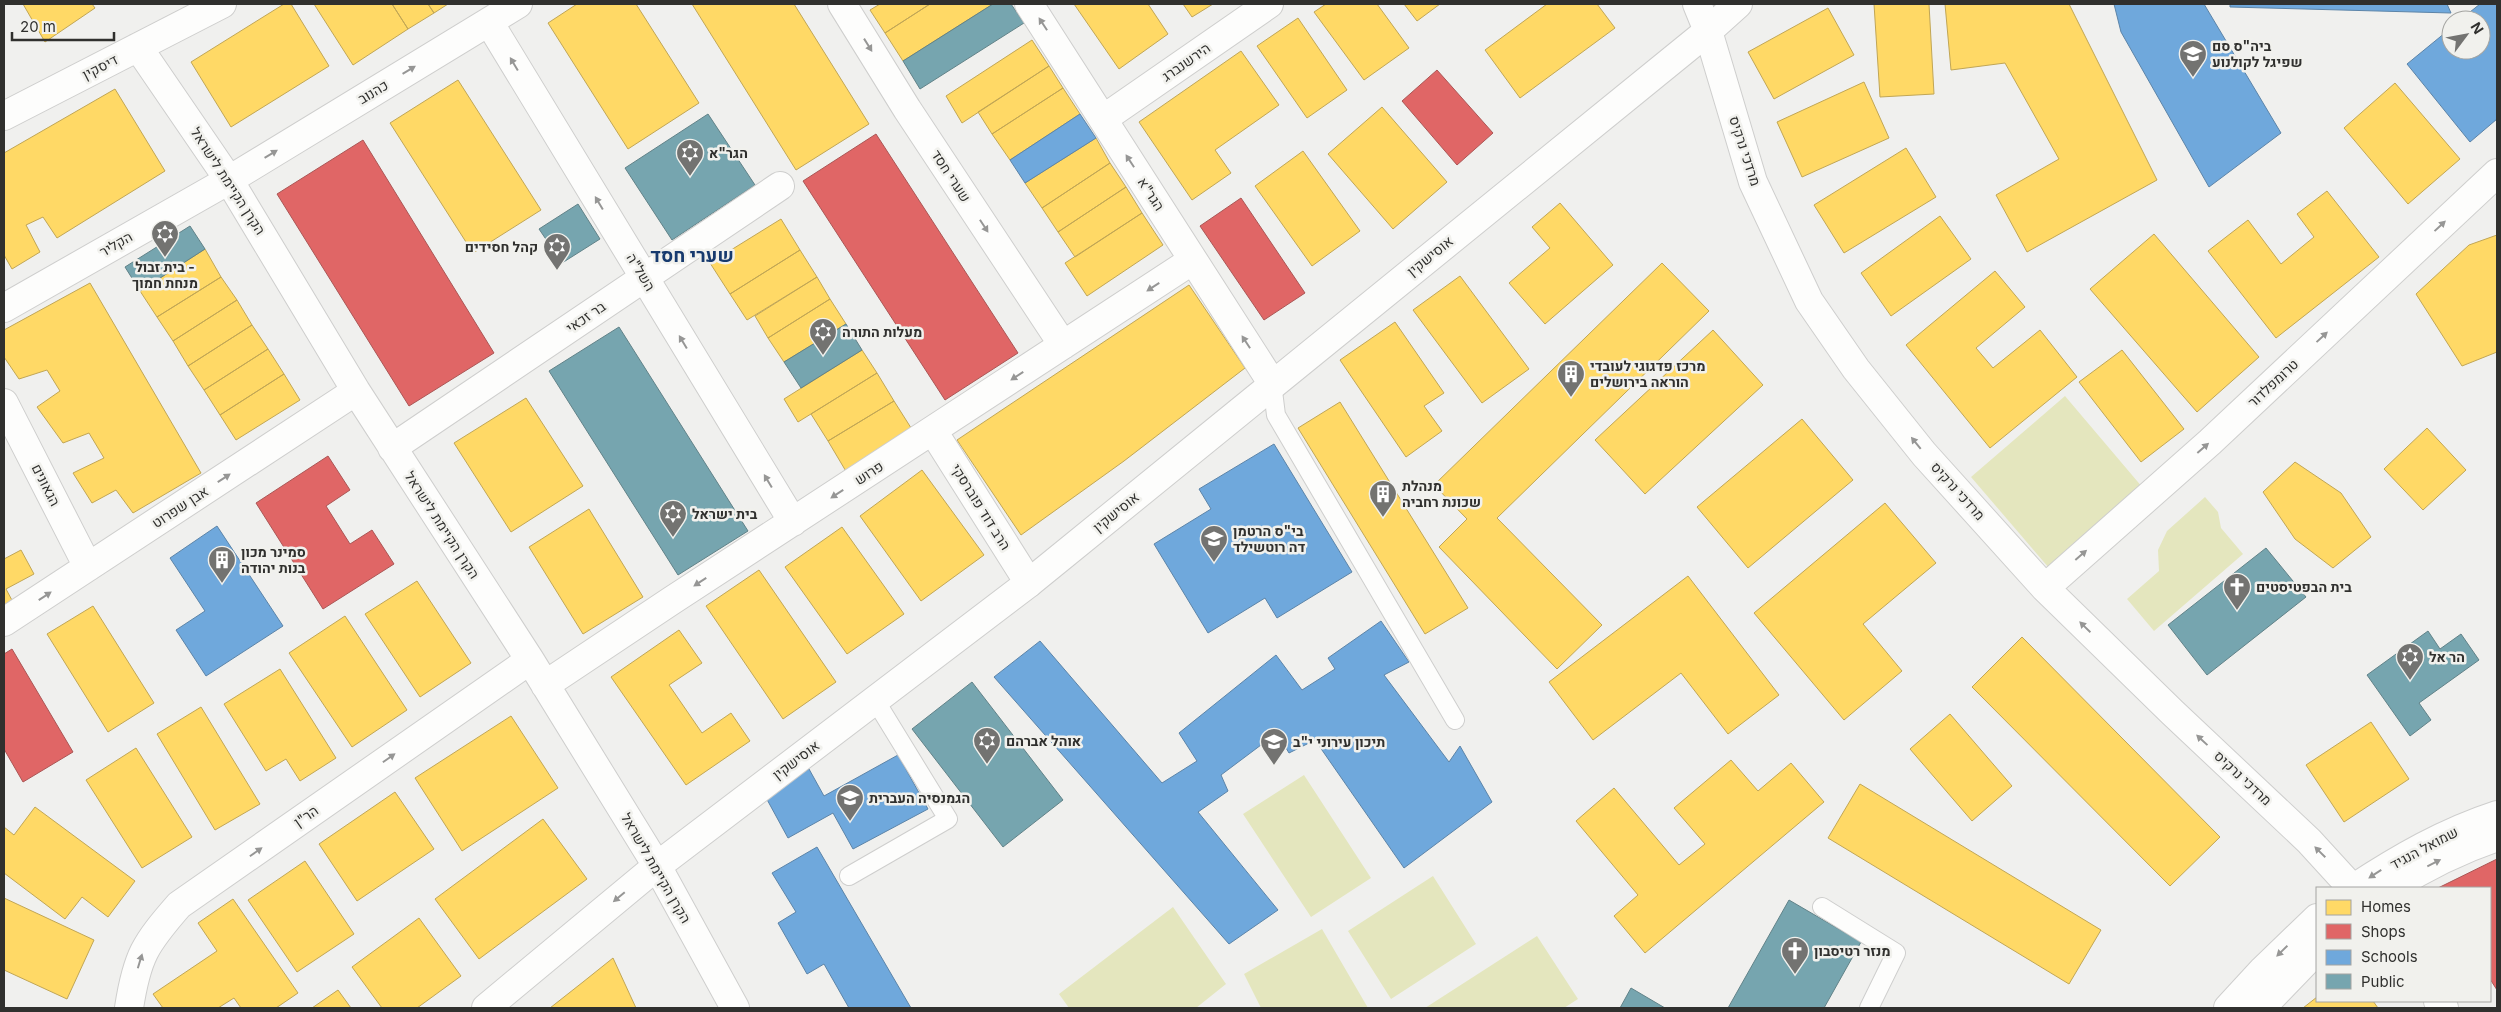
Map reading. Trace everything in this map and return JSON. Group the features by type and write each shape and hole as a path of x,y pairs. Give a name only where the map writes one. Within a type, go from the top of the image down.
{"street":[{"name":"דיסקין","path":"4,116 222,4"},
{"name":"כהנוב","path":"229,180 518,4"},
{"name":"שערי חסד","path":"842,4 907,109 1063,345"},
{"name":"הגר\"א","path":"1030,4 1272,383"},
{"name":"הירשנברג","path":"1103,119 1269,4"},
{"name":"מרדכי נרקיס","path":"1697,4 1708,31 1753,182 1809,301 1856,369 1924,454 2044,588 2309,841 2352,887"},
{"name":"אוסישקין","path":"486,1008 657,866 1029,584 1272,383 1708,31 1738,4"},
{"name":"השל\"ה","path":"488,22 793,522"},
{"name":"הקרן הקיימת לישראל","path":"138,47 229,180 356,391 530,660 657,866 735,1008"},
{"name":"טרומפלדור","path":"2044,588 2210,442 2497,173"},
{"name":"הקליר","path":"4,308 229,180"},
{"name":"בר זכאי","path":"392,448 780,186"},
{"name":"פרוש","path":"545,685 1193,260"},
{"name":"אבן שפרוט","path":"4,622 356,391"},
{"name":"הגאונים","path":"4,403 88,567"},
{"name":"הרב דוד פוברסקי","path":"933,431 1029,584"},
{"name":"הר\"ן","path":"129,1008 142,953 158,930 180,905 530,660"},
{"name":"שמואל הנגיד","path":"2355,887 2428,843 2471,823 2497,815"},
{"name":"שמואל הנגיד","path":"2394,887 2459,850 2497,837"},
{"path":"2228,1008 2263,970 2316,919"},
{"path":"2261,1008 2316,951"}],"lane":[{"path":"1272,383 1276,415 1456,720"},
{"path":"849,876 948,820 875,700"},
{"path":"1822,907 1896,953 1869,1008"}],"green space":[{"path":"2065,396 2143,488 2049,568 1971,477"},
{"path":"2205,497 2218,512 2221,528 2243,554 2154,631 2127,599 2159,571 2158,550 2167,531"},
{"path":"1304,775 1371,878 1311,917 1243,814"},
{"path":"1433,876 1476,944 1391,999 1348,931"},
{"path":"1173,907 1226,984 1196,1008 1069,1008 1059,994"},
{"path":"1322,929 1368,1008 1261,1008 1244,974"},
{"path":"1537,936 1578,999 1564,1008 1425,1008"}],"building: Homes":[{"path":"23,4 92,4 95,8 45,42"},
{"path":"284,4 291,4 329,66 231,127 191,62"},
{"path":"314,4 392,4 408,29 353,65"},
{"path":"392,4 428,4 434,13 408,29"},
{"path":"428,4 448,4 434,13"},
{"path":"577,4 636,4 699,103 628,149 548,23"},
{"path":"692,4 794,4 869,124 796,170"},
{"path":"880,4 930,4 885,33 870,10"},
{"path":"930,4 993,4 903,61 885,33"},
{"path":"1074,4 1148,4 1168,34 1119,69"},
{"path":"1183,4 1213,4 1192,17"},
{"path":"1326,4 1377,4 1409,48 1364,80 1314,12"},
{"path":"1404,4 1440,4 1417,21"},
{"path":"1547,4 1597,4 1615,28 1520,98 1485,50"},
{"path":"1874,4 1929,4 1934,94 1880,97"},
{"path":"1945,4 2069,4 2157,180 2027,252 1996,195 2059,159 2005,63 1951,70"},
{"path":"1828,8 1854,55 1774,99 1748,52"},
{"path":"1298,18 1347,90 1307,118 1257,46"},
{"path":"1032,40 1049,66 962,123 946,96"},
{"path":"1241,51 1279,105 1215,150 1231,173 1192,200 1139,122"},
{"path":"1049,66 1063,88 992,134 978,112"},
{"path":"458,80 541,210 473,253 390,123"},
{"path":"1864,82 1889,138 1802,177 1777,122"},
{"path":"2395,83 2460,159 2408,204 2344,128"},
{"path":"1063,88 1080,114 1010,160 992,134"},
{"path":"115,89 165,171 57,238 43,217 26,225 40,252 12,269 4,255 4,153"},
{"path":"1382,107 1447,182 1393,229 1328,154"},
{"path":"1096,138 1110,163 1042,208 1025,183"},
{"path":"1906,148 1936,197 1844,253 1814,205"},
{"path":"1303,151 1360,231 1312,266 1255,186"},
{"path":"1110,163 1126,187 1058,232 1042,208"},
{"path":"1126,187 1142,213 1075,257 1058,232"},
{"path":"2327,191 2379,257 2276,338 2208,251 2248,220 2281,264 2314,237 2297,214"},
{"path":"1560,203 1613,265 1545,324 1509,283 1550,248 1532,227"},
{"path":"1142,213 1163,245 1087,296 1065,263"},
{"path":"1940,216 1971,259 1891,316 1861,273"},
{"path":"781,219 800,250 730,294 710,263"},
{"path":"2154,234 2259,357 2197,412 2090,289"},
{"path":"2497,235 2497,352 2462,366 2416,294 2469,245"},
{"path":"205,249 221,277 157,317 140,291"},
{"path":"800,250 817,277 747,320 730,294"},
{"name":"מרכז פדגוגי לעובדי הוראה בירושלים","path":"1662,263 1709,311 1497,518 1602,625 1557,669 1439,547 1467,519 1434,485"},
{"path":"1995,271 2025,307 1976,348 1993,368 2040,330 2077,377 1990,448 1906,345"},
{"path":"1460,276 1529,369 1482,403 1413,310"},
{"path":"221,277 237,300 173,341 157,317"},
{"path":"817,277 830,299 768,338 755,316"},
{"path":"90,283 201,473 133,513 116,490 92,503 73,473 104,458 89,433 63,443 37,407 60,391 47,370 19,379 4,357 4,330"},
{"path":"1189,285 1245,368 1124,461 1021,535 957,440"},
{"path":"830,299 846,324 784,362 768,338"},
{"path":"237,300 252,325 188,366 173,341"},
{"path":"1395,322 1444,393 1424,406 1442,431 1406,457 1340,360"},
{"path":"252,325 268,349 204,390 188,366"},
{"path":"1713,330 1763,385 1645,494 1595,440"},
{"path":"268,349 284,374 220,415 204,390"},
{"path":"862,350 877,373 798,422 784,399"},
{"path":"2122,350 2184,429 2141,462 2079,382"},
{"path":"877,373 894,401 828,441 811,414"},
{"path":"284,374 300,400 236,440 220,415"},
{"path":"526,398 583,486 511,532 454,443"},
{"path":"894,401 913,431 847,473 828,441"},
{"name":"מנהלת שכונת רחביה","path":"1340,402 1468,608 1425,634 1298,428"},
{"path":"1802,419 1853,480 1748,568 1697,507"},
{"path":"2427,428 2466,470 2423,510 2384,469"},
{"path":"2295,462 2341,493 2371,537 2333,568 2295,539 2263,492"},
{"path":"922,470 984,555 921,601 860,516"},
{"path":"1885,503 1936,563 1863,624 1902,671 1844,720 1754,613"},
{"path":"589,509 643,597 583,634 529,547"},
{"path":"842,527 904,614 847,654 785,567"},
{"path":"21,550 34,574 6,589 14,604 4,609 4,559"},
{"path":"759,570 836,682 783,719 706,606"},
{"path":"1688,576 1779,695 1728,734 1681,673 1593,740 1549,682"},
{"path":"417,581 471,663 420,697 365,614"},
{"path":"93,606 154,703 108,732 47,634"},
{"path":"345,616 407,710 352,747 289,653"},
{"path":"679,630 702,663 669,685 702,733 731,713 750,741 686,785 611,677"},
{"path":"2022,637 2220,837 2170,886 1972,687"},
{"path":"280,669 336,758 300,781 286,759 266,771 224,704"},
{"path":"201,707 260,804 215,830 157,734"},
{"path":"1950,714 2012,786 1972,821 1910,749"},
{"path":"511,716 558,788 462,851 415,778"},
{"path":"2371,722 2409,779 2344,822 2306,765"},
{"path":"136,748 192,837 142,868 86,780"},
{"path":"1731,760 1758,791 1791,763 1824,802 1645,953 1614,916 1638,895 1576,821 1614,788 1679,865 1705,844 1674,808"},
{"path":"1860,784 2101,930 2069,984 1828,838"},
{"path":"395,792 434,849 357,901 319,844"},
{"path":"35,807 135,881 108,917 82,897 65,919 4,873 4,827 14,835"},
{"path":"543,819 587,879 479,959 435,899"},
{"path":"305,861 354,934 297,972 248,900"},
{"path":"4,898 94,940 67,999 4,970"},
{"path":"233,899 298,993 276,1008 241,1008 234,998 218,1008 163,1008 153,994 217,951 198,923"},
{"path":"419,918 461,976 417,1008 382,1008 352,967"},
{"path":"613,958 636,1008 550,1008 583,982"},
{"path":"338,990 351,1008 312,1008"},
{"path":"2316,998 2316,1002 2374,1002 2378,1008 2303,1008"}],"building: Shops":[{"path":"1437,70 1493,133 1457,165 1402,101"},
{"path":"876,134 1018,353 945,400 803,181"},
{"path":"363,140 494,353 409,406 277,194"},
{"path":"1241,198 1305,293 1264,320 1200,226"},
{"path":"328,456 350,490 326,506 350,544 372,530 394,564 323,609 256,503"},
{"path":"12,649 73,752 23,782 4,749 4,654"},
{"path":"2497,859 2497,990 2491,981 2491,887 2440,887"}],"building: Schools":[{"path":"2114,4 2204,4 2281,133 2209,187 2121,32"},
{"path":"2230,4 2447,4 2450,10 2441,10 2441,13 2230,7"},
{"path":"2480,4 2497,4 2497,119 2470,142 2407,64 2441,36 2441,60 2491,60 2491,10 2472,10"},
{"path":"1080,114 1096,138 1025,183 1010,160"},
{"path":"1274,444 1352,572 1277,618 1265,598 1208,633 1154,544 1211,509 1199,489"},
{"name":"סמינר מכון בנות יהודה","path":"217,526 283,626 206,676 176,630 205,611 170,558"},
{"path":"1381,621 1409,662 1384,675 1449,762 1460,746 1492,802 1404,868 1315,740 1289,753 1277,733 1221,775 1228,791 1198,812 1278,910 1229,944 994,677 1040,641 1162,783 1197,761 1179,733 1276,655 1302,690 1335,669 1328,658"},
{"path":"898,755 928,809 853,849 833,813 788,838 764,794 809,769 824,796"},
{"path":"817,847 911,1008 849,1008 824,964 807,974 778,923 796,912 772,873"}],"building: Public":[{"path":"993,4 1011,4 1024,23 920,89 903,61"},
{"name":"הגר\"א","path":"708,114 755,185 672,240 625,168"},
{"path":"578,204 600,239 562,263 539,229"},
{"name":"בית זבול - מנחת חמוך","path":"190,226 205,249 140,291 125,267"},
{"name":"מעלות התורה","path":"846,324 862,350 801,388 784,362"},
{"path":"619,327 748,531 678,575 549,371"},
{"name":"בית הבפטיסטים","path":"2266,548 2306,597 2207,675 2168,625"},
{"name":"הר אל","path":"2428,631 2440,649 2461,634 2479,660 2419,703 2431,720 2410,736 2367,675"},
{"name":"אוהל אברהם","path":"972,682 1063,800 1003,847 912,729"},
{"name":"מנזר רטיסבון","path":"1789,900 1861,942 1824,1008 1728,1008"},
{"path":"1631,988 1665,1008 1620,1008"}],"place":[{"name":"ביה\"ס סם שפיגל לקולנוע","path":"2193,78"},
{"name":"הגר\"א","path":"690,177"},
{"name":"בית זבול - מנחת חמוך","path":"165,258"},
{"name":"קהל חסידים","path":"557,271"},
{"name":"מעלות התורה","path":"823,356"},
{"name":"מרכז פדגוגי לעובדי הוראה בירושלים","path":"1571,398"},
{"name":"מנהלת שכונת רחביה","path":"1383,518"},
{"name":"בית ישראל","path":"673,538"},
{"name":"בי\"ס הרטמן דה רוטשילד","path":"1214,563"},
{"name":"סמינר מכון בנות יהודה","path":"222,584"},
{"name":"בית הבפטיסטים","path":"2237,611"},
{"name":"הר אל","path":"2410,681"},
{"name":"אוהל אברהם","path":"987,765"},
{"name":"תיכון עירוני י\"ב","path":"1274,766"},
{"name":"הגמנסיה העברית","path":"850,822"},
{"name":"מנזר רטיסבון","path":"1795,975"}],"district":[{"name":"שערי חסד","path":"692,255"}]}
